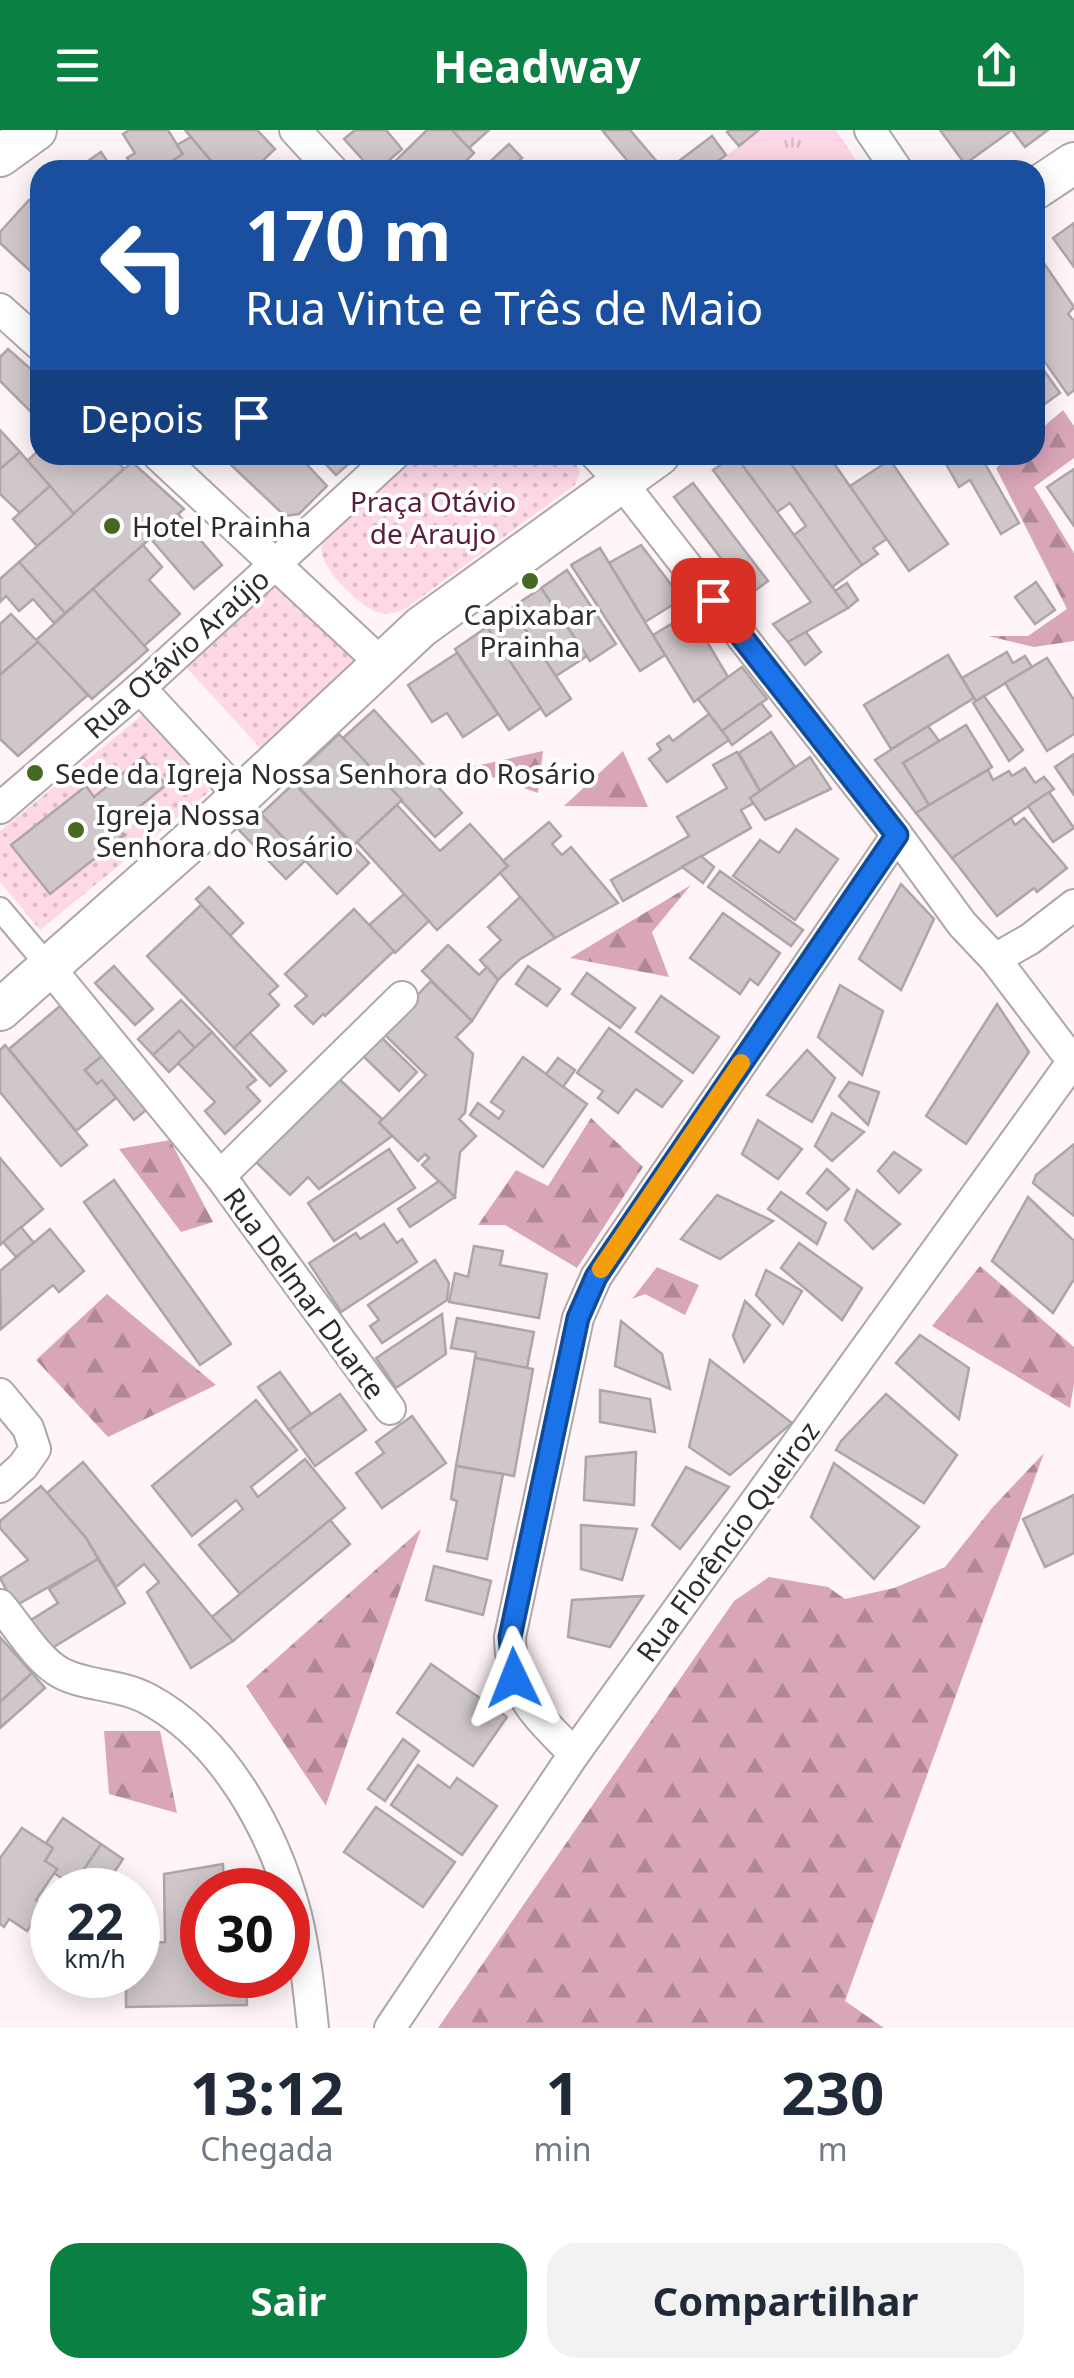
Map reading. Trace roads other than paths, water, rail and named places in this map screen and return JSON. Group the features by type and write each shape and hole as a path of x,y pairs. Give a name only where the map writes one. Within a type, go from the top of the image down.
{"main road":[{"path":"0,156 36,130"},
{"path":"1045,183 1074,163"},
{"path":"0,1010 380,662 608,468"}],"street":[{"path":"295,130 323,160"},
{"path":"870,130 890,160"},
{"path":"0,309 30,336"},
{"path":"169,465 380,662"},
{"name":"Rua Otávio Araújo","path":"2,802 140,688 383,465"},
{"path":"608,468 1073,1062"},
{"path":"140,688 239,795"},
{"path":"574,1754 523,1696 514,1678 510,1637 578,1318 603,1266 897,835"},
{"path":"994,959 1030,939 1074,905"},
{"path":"0,909 49,966"},
{"name":"Rua Delmar Duarte","path":"49,966 220,1176 390,1410"},
{"name":"Rua Delmar Duarte","path":"220,1176 402,998"},
{"name":"Rua Florêncio Queiroz","path":"390,2028 574,1754 1073,1062"},
{"path":"0,1394 28,1428 35,1450 24,1466 0,1487"},
{"path":"0,1605 51,1666 71,1677 127,1690 168,1711 211,1751 232,1778 272,1847 295,1912 314,2028"}],"place":[{"name":"Hotel Prainha","path":"112,526"},
{"name":"Capixabar Prainha","path":"530,581"},
{"name":"Sede da Igreja Nossa Senhora do Rosário","path":"35,773"},
{"name":"Igreja Nossa Senhora do Rosário","path":"76,830"}],"park label":[{"name":"Praça Otávio de Araujo","path":"433,517"}]}
